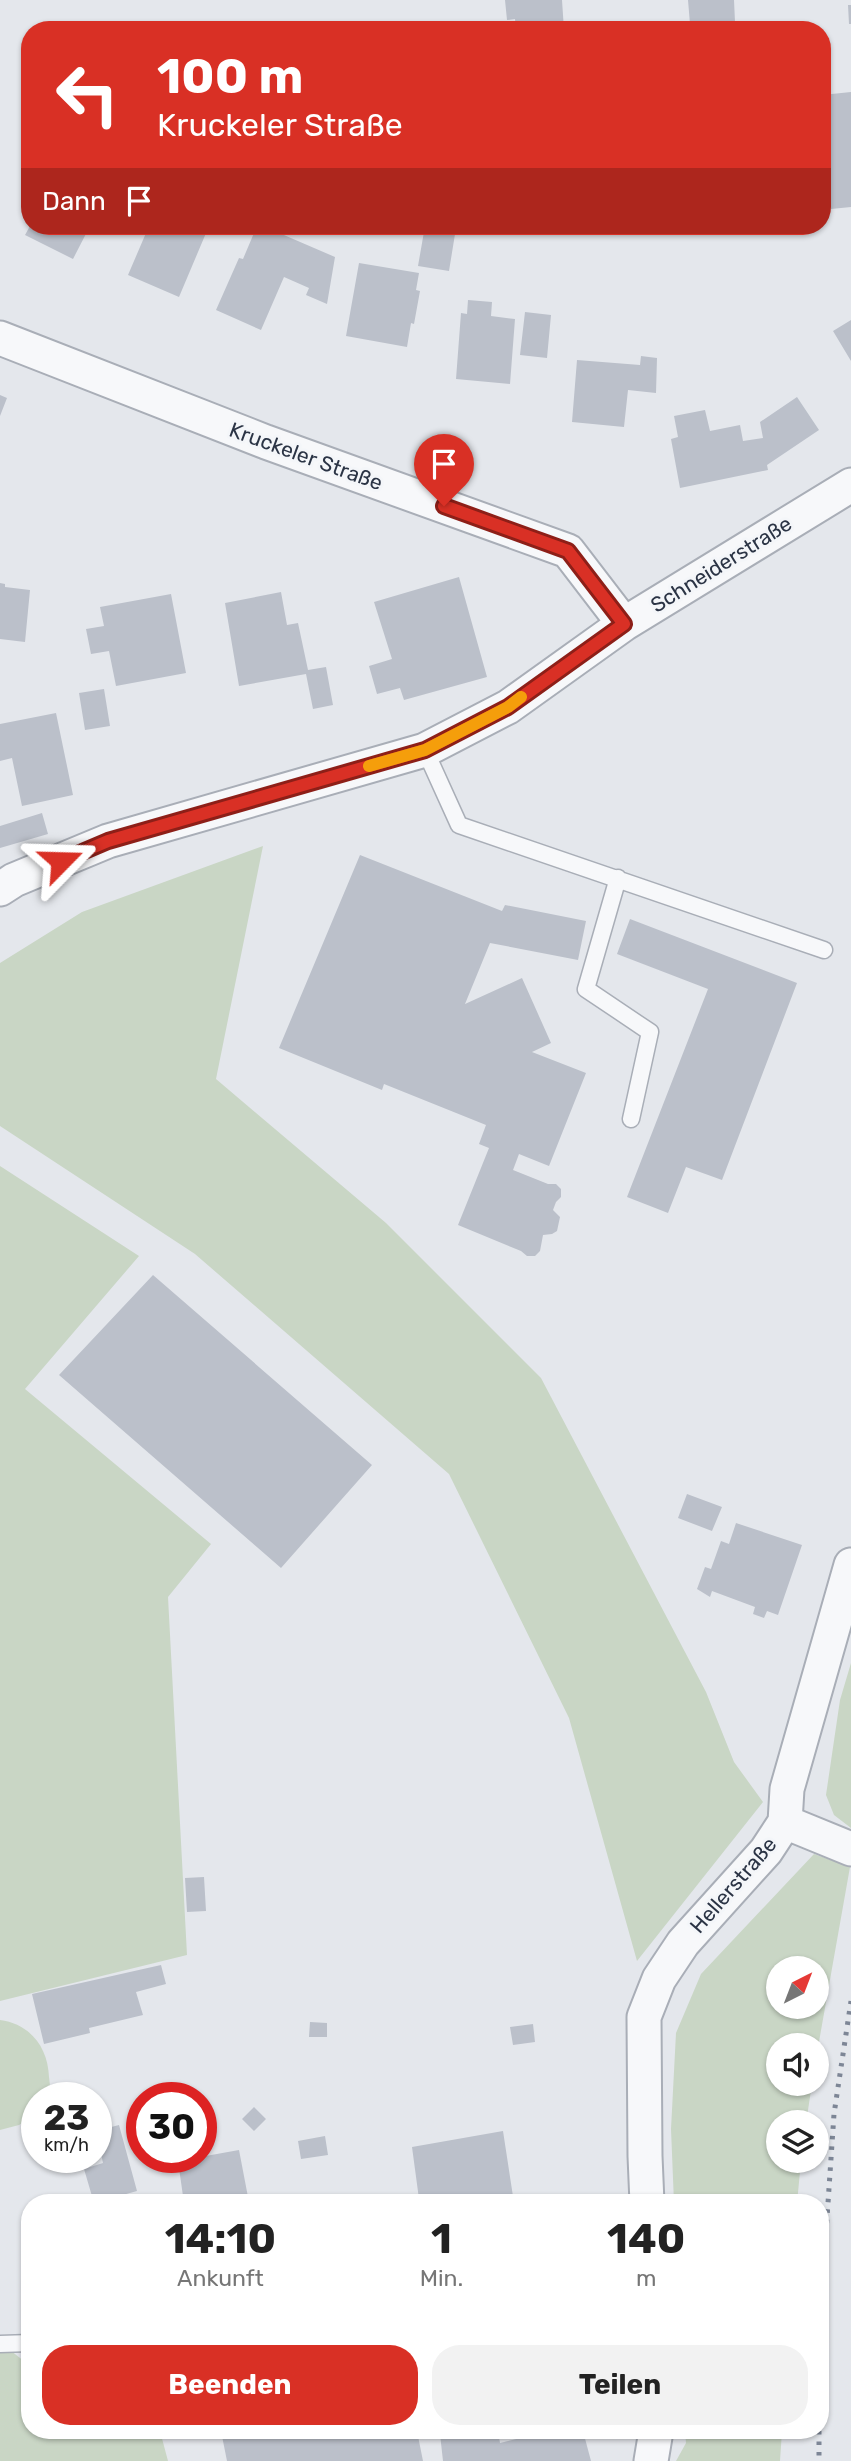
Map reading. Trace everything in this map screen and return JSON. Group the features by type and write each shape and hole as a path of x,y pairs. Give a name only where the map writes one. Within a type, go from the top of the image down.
{"street":[{"name":"Kruckeler Straße","path":"0,338 266,442 568,551 624,624"},
{"name":"Schneiderstraße","path":"7,885 108,841 425,750 508,707 624,624 851,485"},
{"name":"Hellerstraße","path":"647,2194 644,2017 659,1979 683,1942 766,1851 785,1822 791,1776 851,1565"},
{"path":"785,1822 851,1849"},
{"path":"651,2461 655,2439"}],"lane":[{"path":"425,750 459,825 824,950"},
{"path":"618,878 586,989 650,1032 631,1119"},
{"path":"0,2344 21,2343"}],"green space":[{"path":"263,846 216,1079 386,1223 541,1378 706,1692 734,1762 763,1802 637,1961 569,1718 449,1474 195,1254 0,1126 0,963 82,912"},
{"path":"0,1166 139,1256 25,1389 211,1544 168,1597 187,1955 0,2001"},
{"path":"851,1663 851,1828 834,1815 826,1795 840,1700"},
{"path":"814,1854 850,1867 830,1980 830,1956 766,1956 766,2020 823,2020 821,2033 766,2033 766,2096 810,2096 808,2110 766,2110 766,2173 800,2173 798,2194 674,2194 671,2129 676,2033 701,1974"},
{"path":"0,2020 20,2026 35,2039 45,2056 49,2082 21,2082 21,2124 0,2130"},
{"path":"0,2342 21,2359 21,2439 162,2439 168,2461 0,2461"},
{"path":"686,2439 781,2439 780,2461 676,2461"}],"building":[{"path":"505,0 562,0 563,21 507,20"},
{"path":"688,0 734,0 735,21 690,21"},
{"path":"848,5 851,5 851,24 849,24"},
{"path":"851,92 851,207 831,209 831,94"},
{"path":"25,235 85,235 73,259"},
{"path":"145,235 205,235 179,297 128,275"},
{"path":"253,235 284,235 335,257 327,304 306,295 309,288 284,277 261,330 216,310 239,258 243,259"},
{"path":"423,235 455,235 449,271 418,266"},
{"path":"359,263 419,273 416,290 420,291 407,347 346,336"},
{"path":"468,300 492,302 491,316 515,319 510,384 456,379 461,313 467,314"},
{"path":"525,312 551,315 547,358 520,355"},
{"path":"851,320 851,361 833,331"},
{"path":"641,356 657,358 656,393 628,390 624,427 572,422 577,360 640,365"},
{"path":"0,395 7,398 0,416"},
{"path":"797,397 819,430 767,465 768,470 680,488 671,439 678,437 674,416 705,410 710,431 740,425 743,441 763,438 760,422"},
{"path":"459,577 487,677 404,700 400,688 377,694 369,666 392,659 374,602"},
{"path":"0,583 5,584 5,587 30,590 25,642 0,639"},
{"path":"281,592 287,625 298,623 308,670 326,667 333,705 313,709 306,674 239,686 225,603"},
{"path":"171,594 186,673 116,686 109,651 91,654 86,629 104,626 100,607"},
{"path":"104,689 110,726 85,730 79,693"},
{"path":"56,713 73,795 22,806 12,758 0,761 0,724"},
{"path":"42,813 48,834 0,848 0,826"},
{"path":"360,855 502,911 505,905 586,921 578,960 490,943 465,1004 522,978 551,1043 532,1052 586,1073 549,1166 519,1154 513,1170 548,1184 556,1184 561,1189 561,1197 553,1210 560,1217 557,1231 543,1235 540,1251 535,1256 527,1256 521,1251 458,1225 489,1148 479,1144 486,1125 384,1084 382,1090 279,1048"},
{"path":"630,919 797,983 722,1180 686,1167 668,1213 627,1197 708,989 617,954"},
{"path":"153,1275 372,1465 281,1568 59,1375"},
{"path":"687,1494 722,1507 712,1531 678,1518"},
{"path":"736,1523 802,1545 778,1615 767,1611 764,1618 753,1614 755,1607 712,1591 710,1597 697,1589 705,1567 711,1569 721,1541 729,1544"},
{"path":"204,1877 206,1911 187,1912 185,1878"},
{"path":"161,1965 166,1984 136,1992 143,2015 89,2028 90,2033 44,2044 32,1994"},
{"path":"310,2022 327,2023 327,2037 309,2037"},
{"path":"533,2024 535,2042 513,2045 510,2027"},
{"path":"254,2107 266,2119 254,2131 242,2119"},
{"path":"119,2125 126,2151 126,2173 132,2173 137,2191 126,2194 91,2194 85,2173 112,2173 112,2127"},
{"path":"503,2131 513,2194 418,2194 412,2147"},
{"path":"325,2136 328,2155 301,2159 298,2141"},
{"path":"239,2150 247,2194 183,2194 180,2173 217,2173 217,2154"},
{"path":"223,2439 419,2439 423,2461 227,2461"},
{"path":"441,2439 499,2439 500,2443 517,2439 585,2439 591,2461 443,2461"}],"railway":[{"path":"829,2194 834,2114 851,2001"},
{"path":"819,2439 819,2461"}],"slow traffic":[{"path":"369,766 425,750 508,707 521,697"}],"route":[{"path":"61,861 108,841 425,750 508,707 624,624 568,551 444,506"}]}
